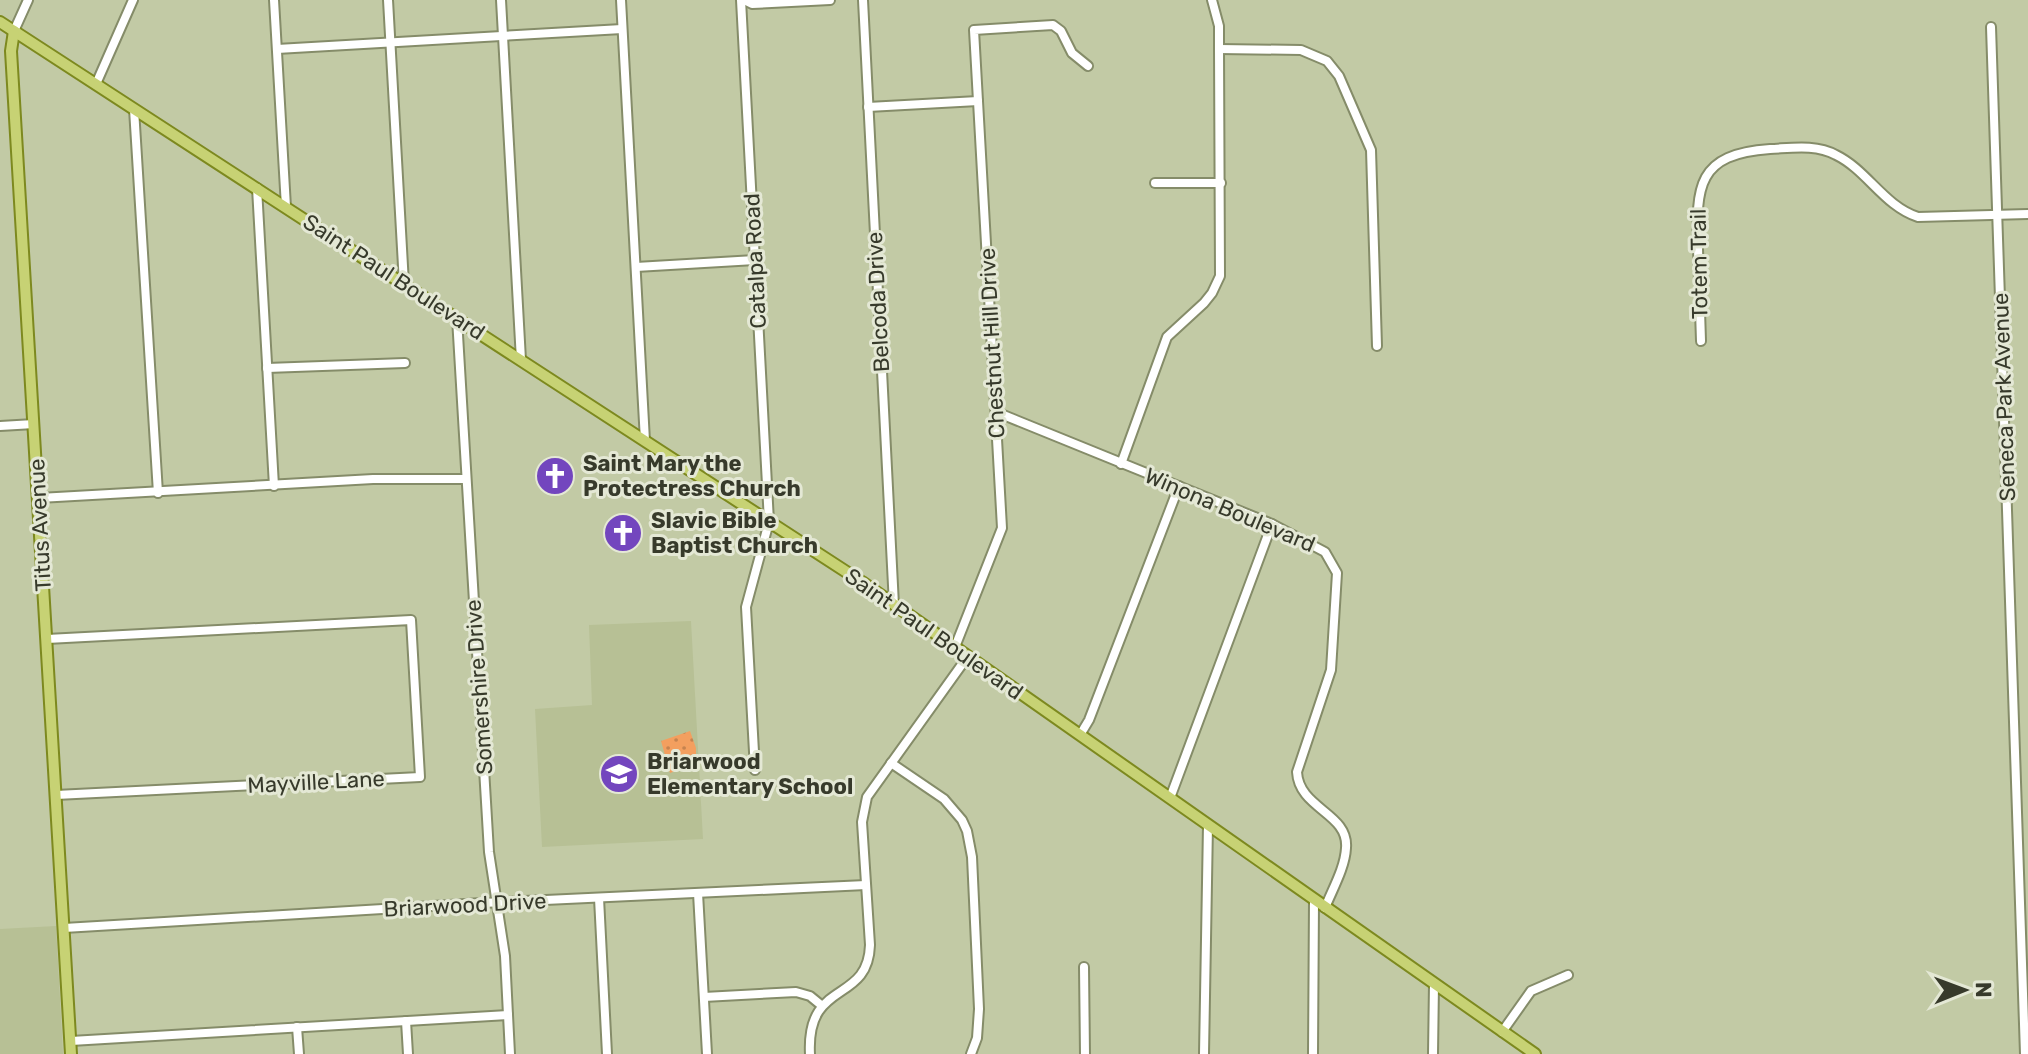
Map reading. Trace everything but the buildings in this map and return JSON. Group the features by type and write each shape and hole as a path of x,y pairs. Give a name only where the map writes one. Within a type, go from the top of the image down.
{"main road":[{"name":"Saint Paul Boulevard","path":"0,22 894,605 1535,1054"},
{"name":"Titus Avenue","path":"14,31 11,51 71,1054"}],"street":[{"name":"Titus Avenue","path":"14,31 28,0"},
{"path":"96,84 133,0"},
{"path":"274,0 286,207"},
{"path":"388,0 404,284"},
{"path":"501,0 521,360"},
{"path":"621,0 645,441"},
{"path":"742,0 752,4 830,0"},
{"name":"Catalpa Road","path":"742,0 769,522 746,607 755,770"},
{"name":"Belcoda Drive","path":"863,0 894,605"},
{"path":"1121,464 1167,337 1204,303 1217,284 1221,267 1219,26 1212,0"},
{"name":"Chestnut Hill Drive","path":"955,647 1002,528 974,30 1053,25 1061,31 1072,53 1088,66"},
{"name":"Seneca Park Avenue","path":"1991,27 2025,1054"},
{"path":"277,49 622,29"},
{"path":"1219,49 1301,50 1327,61 1339,76 1371,150 1377,346"},
{"path":"868,107 978,101"},
{"path":"134,109 158,493"},
{"name":"Totem Trail","path":"1701,341 1698,194 1712,169 1736,154 1798,148 1824,150 1841,157 1875,188 1912,215 1931,219 2028,214"},
{"path":"1155,183 1221,183"},
{"path":"257,188 274,486"},
{"path":"636,267 755,260"},
{"name":"Somershire Drive","path":"457,318 489,852 505,956 510,1054"},
{"path":"267,368 405,363"},
{"name":"Winona Boulevard","path":"996,412 1272,524 1325,552 1337,573 1331,670 1297,772 1297,781 1305,795 1339,825 1346,843 1344,859 1325,908"},
{"path":"0,426 34,424"},
{"path":"39,498 373,479 465,479"},
{"path":"1080,735 1089,720 1179,486"},
{"path":"1170,798 1272,524"},
{"name":"Mayville Lane","path":"47,639 411,620 420,777 56,795"},
{"path":"810,1054 810,1026 821,1005 853,984 865,969 870,945 864,808 873,786 968,656"},
{"path":"891,763 944,799 967,831 972,857 979,1009 977,1038 971,1054"},
{"path":"2016,768 2028,768"},
{"path":"1204,1054 1208,825"},
{"name":"Briarwood Drive","path":"64,928 866,885"},
{"path":"698,893 707,1054"},
{"path":"599,898 607,1054"},
{"path":"1313,1054 1314,901"},
{"path":"1084,967 1085,1054"},
{"path":"1502,1032 1531,991 1568,975"},
{"path":"1433,1054 1434,984"},
{"path":"704,997 796,992 810,996 821,1005"},
{"path":"71,1041 508,1015"},
{"path":"406,1021 408,1054"},
{"path":"297,1027 299,1054"}],"shaded area":[{"name":"Briarwood Elementary School","path":"691,621 703,839 542,847 535,709 592,705 589,625"},
{"path":"690,731 696,748 696,763 670,773 661,741"},
{"path":"56,926 63,1054 0,1054 0,929"}],"place":[{"name":"Saint Mary the Protectress Church","path":"555,476"},
{"name":"Slavic Bible Baptist Church","path":"623,533"},
{"name":"Briarwood Elementary School","path":"619,774"}]}
